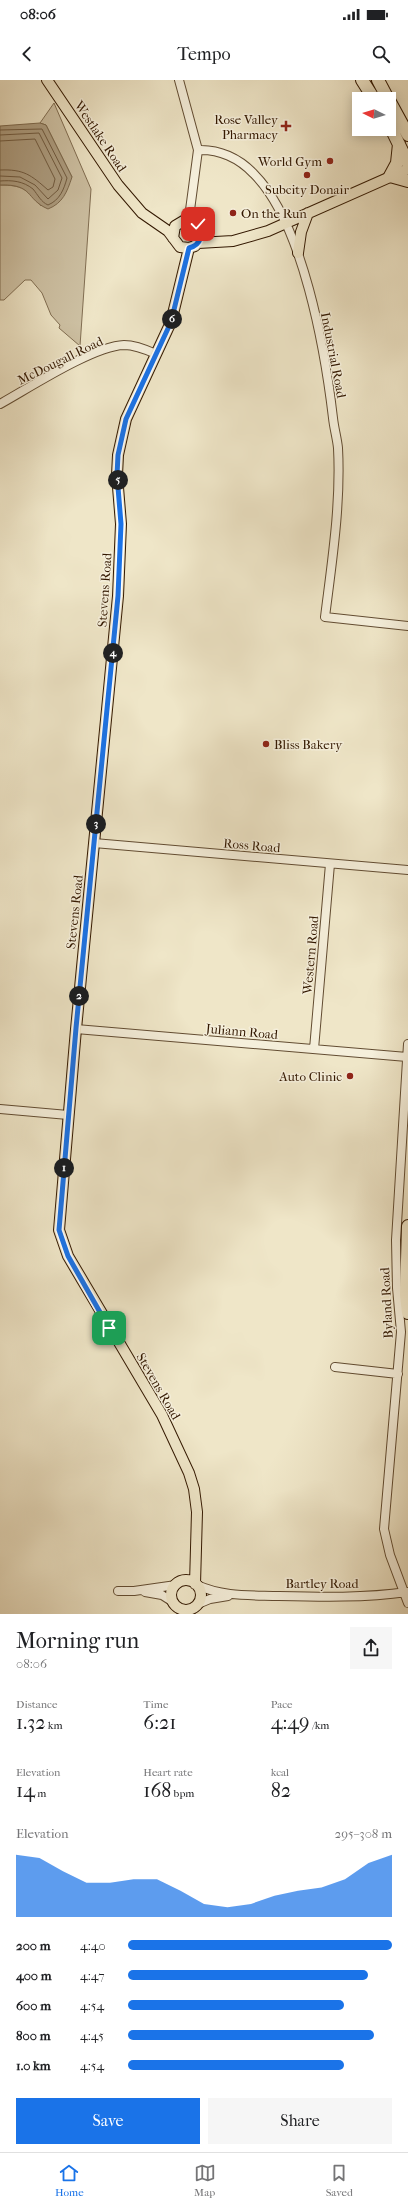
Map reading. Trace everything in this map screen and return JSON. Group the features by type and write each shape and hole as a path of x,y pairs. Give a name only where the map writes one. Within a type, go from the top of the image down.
{"highway":[{"path":"362,80 370,92"},
{"path":"378,80 385,92"},
{"path":"396,113 408,135"},
{"path":"395,136 408,163"},
{"path":"399,144 398,163 390,176 408,181"},
{"path":"408,1226 406,1295 408,1313"}],"main road":[{"name":"Westlake Road","path":"47,80 114,179 136,205 142,212 168,230 173,238 189,246"},
{"path":"189,246 244,238 285,224 408,169"},
{"name":"Westlake Road","path":"136,205 163,221 181,221 199,228"},
{"path":"298,253 301,232 308,214"},
{"path":"173,238 173,230 181,221"},
{"path":"189,246 199,228 209,235 244,238"},
{"name":"Stevens Road","path":"189,246 171,322 126,419 118,455 117,475 121,524 118,596 76,1028 60,1216 62,1241 68,1256 162,1415 189,1473 194,1489 196,1512 196,1585"},
{"name":"Stevens Road","path":"178,1583 188,1571 195,1537"},
{"path":"189,1580 196,1585 201,1595 194,1609 184,1610 176,1607 171,1593 178,1583 189,1580"}],"street":[{"path":"179,80 198,150 194,191 194,210 199,228"},
{"name":"Industrial Road","path":"198,150 211,150 226,154 254,174 267,190 298,253 320,332 338,447 336,510 326,617 408,626"},
{"path":"181,221 190,210 194,191"},
{"name":"McDougall Road","path":"0,404 88,356 109,348 123,345 134,345 156,354"},
{"name":"Ross Road","path":"94,842 408,870"},
{"name":"Western Road","path":"314,1049 330,864"},
{"name":"Juliann Road","path":"76,1028 407,1057"},
{"name":"Byland Road","path":"408,1044 396,1240 397,1288 401,1332 384,1529 390,1555 406,1592 408,1604"},
{"path":"0,1109 68,1115"},
{"path":"335,1367 398,1374"},
{"path":"134,1591 178,1583"},
{"name":"Bartley Road","path":"196,1585 210,1591 237,1595 311,1597 406,1592"},
{"path":"118,1591 134,1591 162,1595 176,1607"},
{"name":"Bartley Road","path":"194,1609 210,1599 237,1595"}],"shaded area":[{"path":"54,103 91,189 80,346 59,328 60,325 51,315 42,293 31,280 25,280 4,300 0,300 0,185 14,186 24,189 41,206 72,177 46,125 40,123"}],"water":[{"path":"40,123 46,125 72,177 61,200 53,207 48,209 19,187 0,185 0,126"}],"place":[{"name":"Rose Valley Pharmacy","path":"286,126"},
{"name":"World Gym","path":"330,161"},
{"name":"Subcity Donair","path":"307,175"},
{"name":"On the Run","path":"233,213"},
{"name":"Bliss Bakery","path":"266,744"},
{"name":"Auto Clinic","path":"350,1076"}],"route":[{"path":"109,1328 68,1256 59,1230 76,1028 118,596 121,524 117,475 118,455 126,419 171,322 183,267 189,248 195,246 200,240 201,232 198,224"}]}
